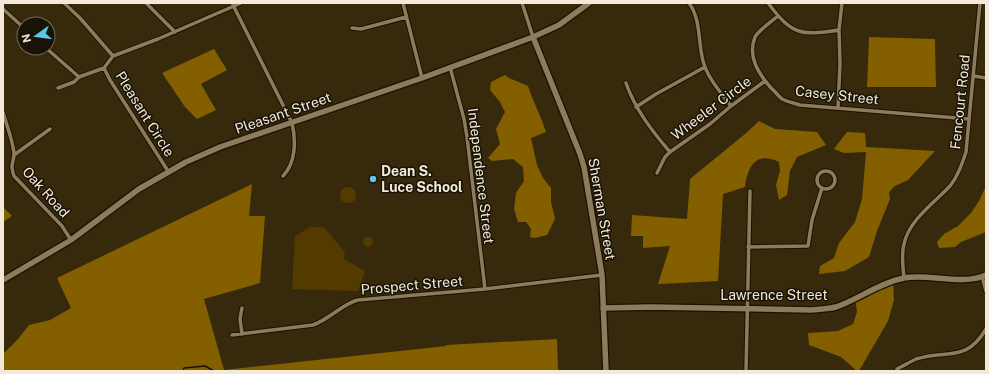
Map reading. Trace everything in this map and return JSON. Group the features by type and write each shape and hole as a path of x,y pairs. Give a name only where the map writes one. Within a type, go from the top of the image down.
{"main road":[{"name":"Pleasant Street","path":"3,280 71,240 139,189 168,172 220,147 422,78 533,37 559,25 589,3"},
{"name":"Sherman Street","path":"533,37 584,167 602,275 606,371"},
{"name":"Lawrence Street","path":"603,308 651,307 811,310 836,306 890,282 904,278 914,277 947,279 984,276"}],"street":[{"name":"Pleasant Circle","path":"64,3 80,18 113,56"},
{"path":"146,3 175,32"},
{"name":"Pleasant Circle","path":"58,88 104,68 113,56 175,32 233,5 241,3"},
{"path":"403,3 422,78"},
{"path":"522,3 533,37"},
{"path":"689,3 697,21 705,67 731,106"},
{"path":"768,3 778,16 793,29 803,33 816,34 839,30"},
{"path":"838,107 840,64 839,30 842,3"},
{"name":"Fencourt Road","path":"904,278 902,254 908,233 917,220 958,175 966,152 980,3"},
{"path":"233,5 292,123 294,141 292,163 283,176"},
{"path":"3,10 16,21"},
{"name":"Casey Street","path":"778,16 756,36 752,50 752,58 756,68 765,81 781,98 800,105 969,119"},
{"path":"352,28 361,29 406,17"},
{"path":"55,56 79,78"},
{"name":"Independence Street","path":"450,67 461,107 467,137 484,289"},
{"path":"636,107 656,94 705,67"},
{"name":"Pleasant Circle","path":"104,68 168,172"},
{"path":"974,76 986,78"},
{"name":"Wheeler Circle","path":"656,173 665,157 670,152 710,124 731,106 765,81"},
{"name":"Wheeler Circle","path":"626,83 636,107 670,152"},
{"name":"Oak Road","path":"3,112 14,155 11,166 14,176 62,226 71,240"},
{"path":"14,155 50,129"},
{"path":"822,172 830,172 834,178 834,184 830,188 822,188 817,181 818,176 822,172"},
{"path":"748,247 808,246 812,220 822,188"},
{"path":"746,371 750,191"},
{"name":"Prospect Street","path":"232,335 313,325 324,321 346,305 358,300 484,289 602,275"},
{"path":"984,276 986,291"},
{"path":"242,308 240,319 242,334"},
{"path":"897,369 917,359 951,354 969,349 976,343 986,329"}],"shaded area":[{"path":"869,37 935,39 936,87 867,87"},
{"path":"214,49 227,70 201,84 216,110 197,119 185,107 162,73"},
{"path":"505,75 528,86 546,132 531,138 537,165 543,178 551,188 551,202 555,219 547,235 535,238 530,237 531,229 526,222 518,222 514,209 516,193 524,181 523,167 513,159 492,161 488,158 500,144 496,129 505,112 500,102 490,90 491,82"},
{"path":"759,121 775,129 817,132 826,145 797,157 790,171 787,195 779,200 776,185 780,171 779,162 764,158 754,162 748,173 745,187 723,194 718,281 658,284 670,246 643,248 643,236 631,236 632,215 687,219 690,179"},
{"path":"847,132 865,133 866,147 935,151 908,180 895,186 889,192 890,199 877,231 869,257 845,271 819,274 820,266 834,258 839,243 855,222 862,199 866,152 844,153 834,149"},
{"path":"252,184 249,216 265,216 260,283 204,299 224,370 446,345 557,339 558,371 3,371 3,354 29,325 50,320 71,308 57,278"},
{"path":"986,186 986,232 961,242 955,247 939,248 937,242 944,234 958,226 971,213"},
{"path":"348,187 354,189 356,195 354,201 348,203 342,201 340,195 342,189"},
{"path":"3,207 12,216 3,222"},
{"path":"310,227 324,227 345,252 344,259 365,271 358,291 292,289 295,236"},
{"path":"368,237 373,242 368,247 363,242"},
{"path":"893,281 894,300 888,321 859,371 857,371 841,357 809,345 808,333 838,331 853,324 857,312 855,298"}],"waterway":[{"path":"183,371 184,368 205,366 214,371"}],"place":[{"name":"Dean S. Luce School","path":"373,179"}]}
